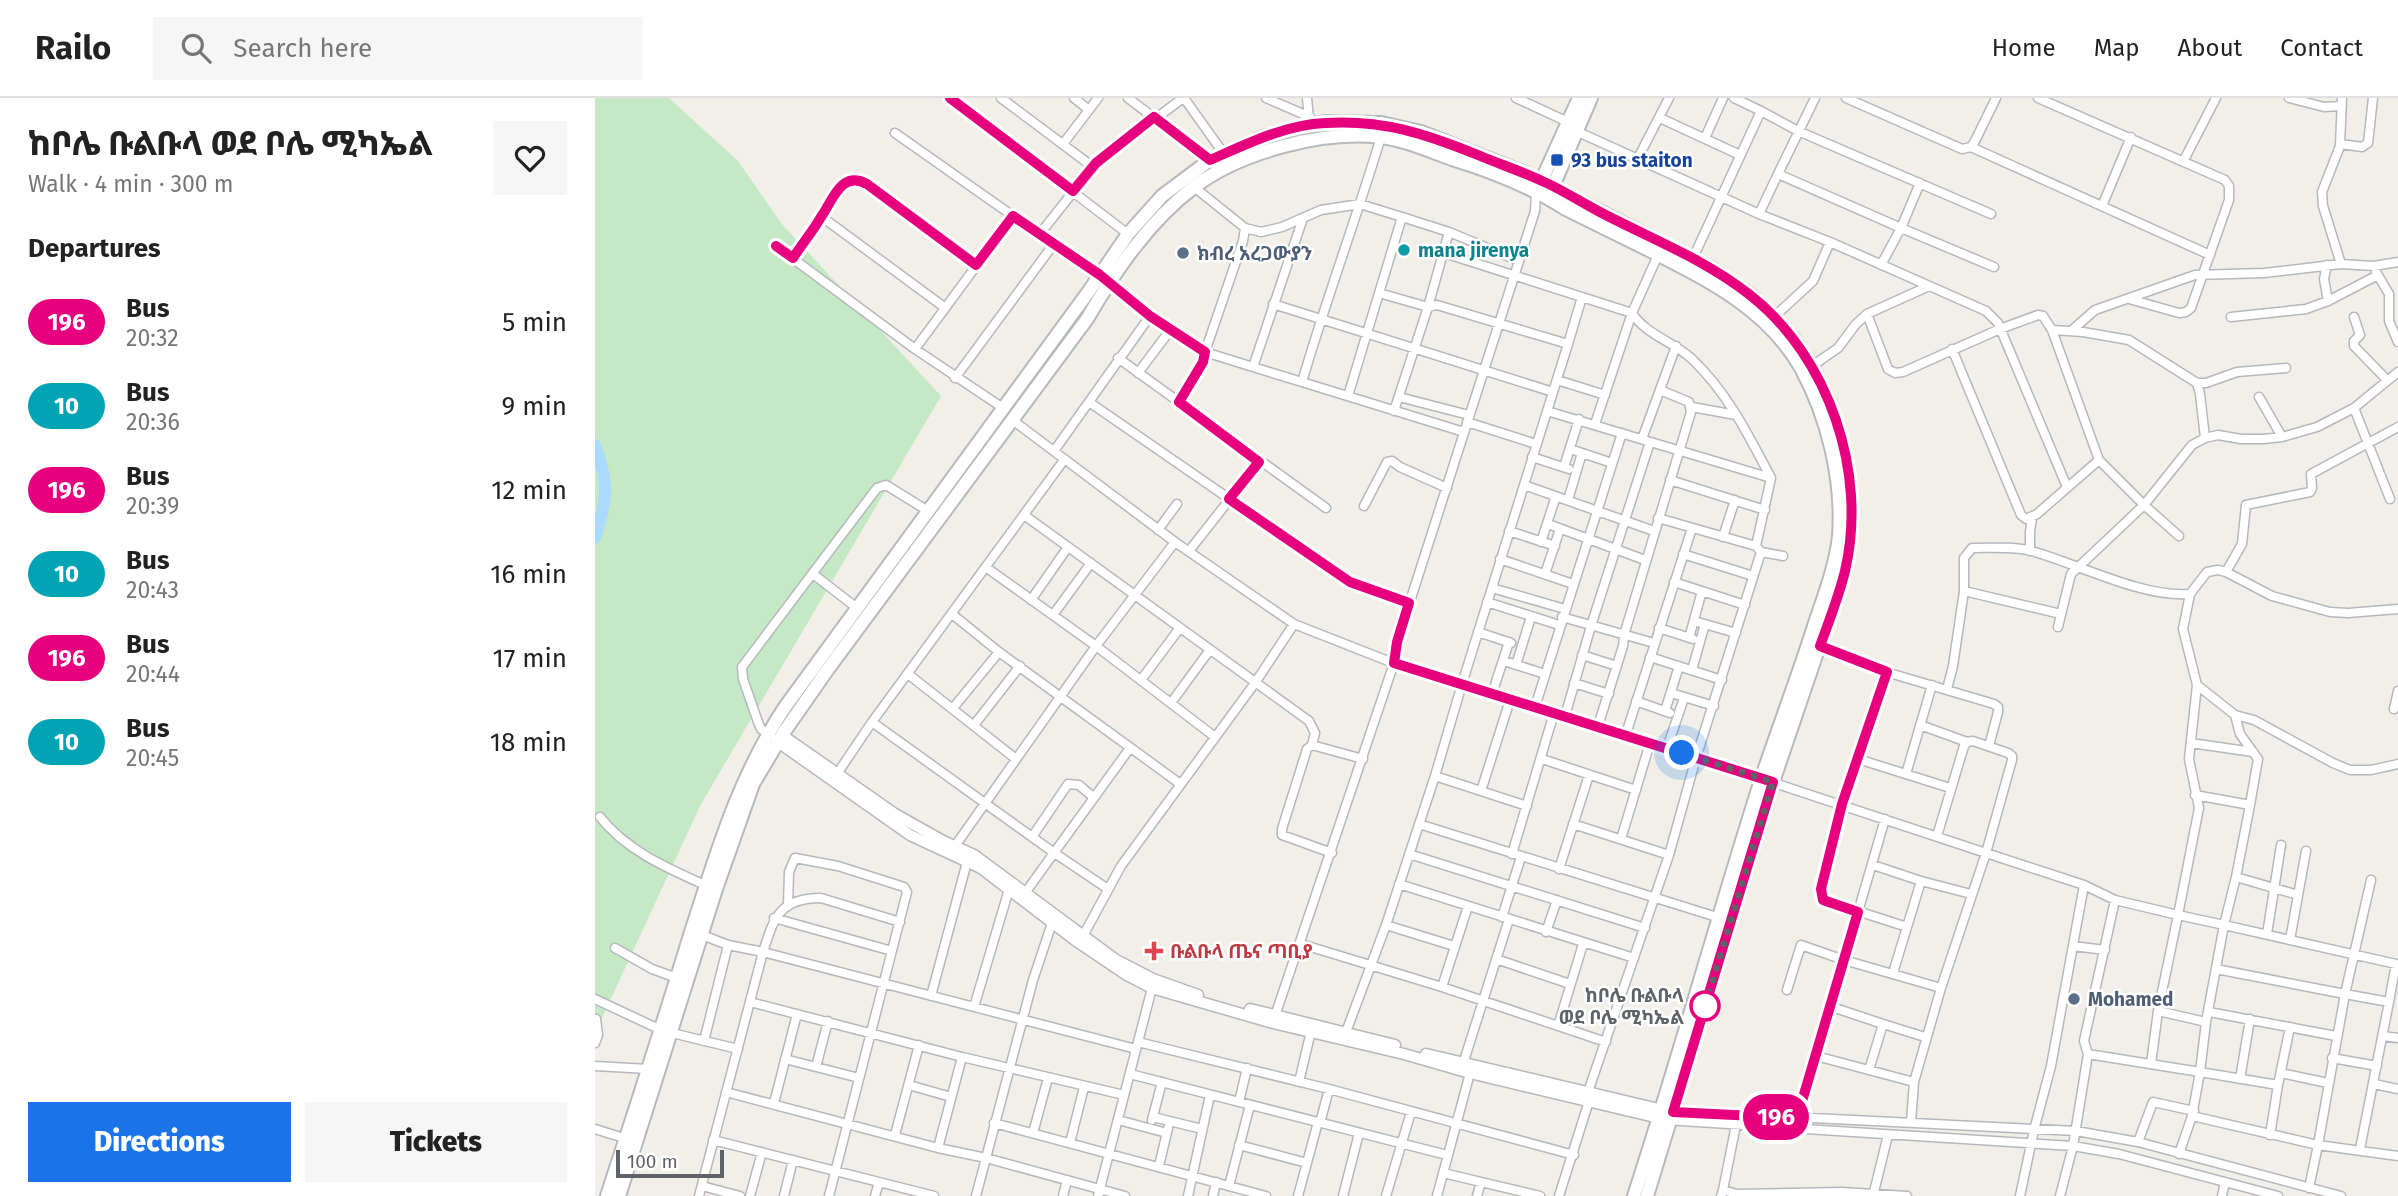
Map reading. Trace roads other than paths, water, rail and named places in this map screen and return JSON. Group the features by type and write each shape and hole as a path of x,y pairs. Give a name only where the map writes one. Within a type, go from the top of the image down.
{"main road":[{"path":"1544,189 1572,126 1579,98"},
{"path":"1572,126 1591,98"},
{"path":"607,1196 648,1069 667,1031 677,978 705,886 743,781 1087,319 1128,234 1162,196 1210,160 1309,121 1381,123 1420,132 1633,229 1713,269 1784,344 1800,368 1818,407 1842,475 1851,510 1845,570 1820,646 1767,780 1720,918 1666,1115 1647,1196"},
{"path":"619,1196 667,1031 753,785 776,737 857,608 1003,408 1104,279 1194,187 1217,173 1287,144 1322,138 1381,137 1544,189 1564,208 1735,291 1774,317 1793,338 1812,366 1829,401 1840,436 1842,475 1839,539 1832,568 1789,702 1666,1115 1634,1196"}],"street":[{"path":"1001,98 1093,167"},
{"path":"1074,98 1089,110"},
{"path":"1063,144 1098,98"},
{"path":"1128,98 1210,160"},
{"path":"1039,235 1093,167 1154,117 1183,98 1224,154"},
{"path":"1266,98 1309,121"},
{"path":"1307,98 1309,121"},
{"path":"1516,98 1759,214 1830,242 1986,311 1999,323 2067,487"},
{"path":"1638,158 1669,98"},
{"path":"1705,138 1723,98"},
{"path":"1734,98 1798,131 1991,214"},
{"path":"1759,214 1815,98"},
{"path":"1846,98 1962,149 1971,146 2210,255"},
{"path":"1971,146 1996,98"},
{"path":"2038,98 2184,160 2225,180 2229,186 2229,200 2191,308 2186,312 2163,309 2129,299"},
{"path":"2184,160 2216,98"},
{"path":"2289,98 2324,107 2341,102 2341,144 2322,192 2323,206 2341,264"},
{"path":"2341,144 2362,146 2368,143 2373,98"},
{"path":"954,99 1128,234"},
{"path":"1693,258 1761,111"},
{"path":"1660,118 1740,155"},
{"path":"895,133 1104,279 1150,316 1205,352 1464,432"},
{"path":"1301,382 1381,137"},
{"path":"2102,206 2131,137"},
{"path":"1778,174 1994,267"},
{"path":"793,258 822,217 837,189 845,182 854,180 861,181 976,265"},
{"path":"1881,265 1901,228 1920,183"},
{"path":"1194,187 1245,228 1268,232 1321,209 1360,204 1449,232 1518,261"},
{"path":"1275,1016 1363,759 1394,663 1397,642 1409,603 1518,261 1544,189"},
{"path":"915,349 1013,216"},
{"path":"822,217 944,307"},
{"path":"1348,396 1402,217"},
{"path":"1253,367 1303,218"},
{"path":"1179,402 1203,362 1244,241 1245,228"},
{"path":"1394,411 1449,232"},
{"path":"1774,317 1813,281 1830,242"},
{"path":"955,378 1053,245"},
{"path":"776,246 955,378 1003,408"},
{"path":"1444,253 1632,313 1641,324 1676,346 1705,372 1737,415 1771,478 1753,576 1723,680 1696,758 1645,928 1606,1042 1596,1063 1574,1155 1559,1196"},
{"path":"1595,424 1632,313 1658,254"},
{"path":"2071,331 2095,310 2204,274 2264,273 2327,265 2374,266 2398,262"},
{"path":"2327,265 2324,279 2328,301"},
{"path":"2374,266 2389,295 2389,321 2398,342"},
{"path":"2231,317 2299,311 2328,301 2378,275"},
{"path":"1812,366 1838,348 1867,314 1929,286"},
{"path":"1379,293 1428,307 1437,305 1568,344"},
{"path":"1346,1032 1387,925 1435,776 1582,297"},
{"path":"1273,304 1553,392"},
{"path":"1867,314 1888,369 1895,373 2000,329 2038,315 2043,316 2052,330 2098,460 2179,536"},
{"path":"1054,451 1150,316"},
{"path":"2354,317 2360,334 2354,341 2354,346 2388,380"},
{"path":"1138,373 1171,329"},
{"path":"2052,330 2129,340 2197,383 2206,383 2237,372 2286,368"},
{"path":"1565,716 1625,521 1660,390 1676,346"},
{"path":"1952,349 2021,515 2026,519 2032,518 2098,460"},
{"path":"1118,358 1326,508"},
{"path":"2058,627 2071,574 2144,505 2192,446 2205,438 2218,435 2251,439 2282,437 2317,427 2354,408 2398,372"},
{"path":"1557,380 1605,395"},
{"path":"2197,383 2205,438"},
{"path":"1660,390 1689,402 1692,407 1737,415"},
{"path":"1399,397 1536,444"},
{"path":"2259,397 2282,437"},
{"path":"1089,402 1350,582 1409,603"},
{"path":"1598,726 1692,407"},
{"path":"2354,408 2390,499"},
{"path":"1547,411 1771,478"},
{"path":"1011,419 1158,530 1294,624 1394,663 1626,734 1885,818 2084,885 2115,900 2354,954 2397,960 2395,988 2389,1002 2360,1149"},
{"path":"1564,467 1579,419"},
{"path":"2226,572 2242,544 2246,505 2310,492 2311,474 2398,427"},
{"path":"1535,707 1622,433"},
{"path":"1570,449 1612,463"},
{"path":"1568,500 1582,453"},
{"path":"1532,457 1577,472"},
{"path":"837,774 872,722 1064,460"},
{"path":"1364,506 1387,462 1392,461 1447,488"},
{"path":"1189,551 1259,462"},
{"path":"1670,480 1765,510"},
{"path":"1524,485 1654,531"},
{"path":"928,511 891,488 881,486 813,574 742,667 743,679 761,729 837,774 895,814 974,855 1052,923 1127,975 1152,988 1470,1073 1666,1115 1736,1125 2073,1146 2119,1154 2278,1196"},
{"path":"1541,541 1556,496"},
{"path":"1723,537 1735,500"},
{"path":"1158,530 1177,503"},
{"path":"1024,516 1309,721 1315,730 1312,745 1307,749 1282,835 1332,853"},
{"path":"1658,518 1783,556"},
{"path":"2030,551 2029,531 2032,518"},
{"path":"1548,524 1646,560"},
{"path":"1626,734 1692,528"},
{"path":"1545,574 1560,529"},
{"path":"1509,531 1555,546"},
{"path":"955,846 1062,698 1096,646 1175,542"},
{"path":"1031,600 1068,547"},
{"path":"1947,689 1964,591 1964,558 1972,548 2030,551 2171,596 2190,594"},
{"path":"1683,554 1753,576"},
{"path":"1500,559 1573,583"},
{"path":"1053,615 1091,563"},
{"path":"987,568 1096,646 1215,737"},
{"path":"2151,1064 2158,1011 2199,808 2189,759 2196,685 2183,628 2190,594 2207,572 2218,570 2272,596 2330,612 2398,609"},
{"path":"813,574 857,608"},
{"path":"1674,582 1745,605"},
{"path":"1492,588 1562,617 1654,643"},
{"path":"1689,638 1702,591"},
{"path":"1964,591 2061,614"},
{"path":"1487,602 1531,617 1562,617"},
{"path":"952,614 999,652 1179,783"},
{"path":"1516,665 1531,617"},
{"path":"1694,621 1736,633"},
{"path":"1083,936 1121,866 1179,783 1255,683 1294,624"},
{"path":"1692,670 1705,624"},
{"path":"1659,628 1700,641"},
{"path":"1141,680 1179,629"},
{"path":"1478,632 1522,646"},
{"path":"1492,694 1509,642"},
{"path":"1820,646 1887,672 1985,700 1997,707 1989,746"},
{"path":"1171,703 1209,651"},
{"path":"953,708 999,652"},
{"path":"1583,655 1617,666"},
{"path":"1650,657 1723,680"},
{"path":"1504,661 1545,674"},
{"path":"974,725 1020,666"},
{"path":"1665,711 1679,666"},
{"path":"1887,672 1842,804 1820,895 1823,900 1907,927"},
{"path":"908,674 1016,759"},
{"path":"1574,683 1609,694"},
{"path":"1906,774 1932,685"},
{"path":"2196,685 2235,715 2254,720 2350,770 2371,770 2398,764"},
{"path":"2394,709 2398,691"},
{"path":"1671,693 1714,706"},
{"path":"1667,748 1684,698"},
{"path":"1481,791 1510,700"},
{"path":"1636,702 1678,715"},
{"path":"1463,1064 1496,959 1527,806 1554,713"},
{"path":"2179,1154 2193,1114 2206,1022 2258,759 2240,734 2235,715"},
{"path":"872,722 1108,889"},
{"path":"1911,1122 1914,1082 1925,1037 1986,853 2012,761 2008,752 1973,741 1967,742 1920,725"},
{"path":"776,737 910,835 981,868 1025,893 1116,960 1153,979 1195,994 1275,1016 1346,1032 1588,1097"},
{"path":"1937,836 1950,788 1967,742"},
{"path":"1621,839 1650,743"},
{"path":"2191,743 2253,752"},
{"path":"1312,745 1363,759"},
{"path":"1025,893 1130,748"},
{"path":"1542,759 1636,790"},
{"path":"1858,759 1950,788"},
{"path":"1559,869 1589,775"},
{"path":"1435,776 1527,806"},
{"path":"1031,837 1068,784 1079,785 1093,797"},
{"path":"2195,795 2250,805"},
{"path":"600,817 622,841 654,862 705,886"},
{"path":"1797,1118 1885,818"},
{"path":"1419,824 1720,918"},
{"path":"1573,824 1669,855"},
{"path":"2267,934 2281,845"},
{"path":"2290,940 2306,851"},
{"path":"1409,854 1645,928"},
{"path":"788,906 789,872 795,858 838,866 904,887 907,892 829,1196"},
{"path":"931,996 967,862"},
{"path":"1873,865 1971,894"},
{"path":"2236,877 2298,895"},
{"path":"2309,1188 2336,1036 2371,880"},
{"path":"1893,973 1921,881"},
{"path":"1399,884 1634,958"},
{"path":"2020,1196 2051,1066 2084,885"},
{"path":"974,1007 1010,886"},
{"path":"699,1196 774,918 788,906 803,899 821,898 900,922"},
{"path":"1546,932 1557,900"},
{"path":"2060,1196 2076,1131 2088,1055 2084,1041 2115,900"},
{"path":"1442,987 1468,906"},
{"path":"774,918 892,951"},
{"path":"976,1196 1033,980 1052,923"},
{"path":"1387,925 1454,946"},
{"path":"702,935 728,945 884,983 1023,1021 1247,1068 1574,1155"},
{"path":"1301,944 1442,987 1606,1042"},
{"path":"1558,1026 1583,944"},
{"path":"704,1041 728,945"},
{"path":"1787,990 1801,945 1941,988"},
{"path":"2073,946 2105,950"},
{"path":"615,948 652,970 677,978"},
{"path":"1496,959 1570,984"},
{"path":"2216,969 2389,1002"},
{"path":"1098,1193 1152,988"},
{"path":"595,999 667,1031 737,1049"},
{"path":"750,1002 962,1057 1124,1095"},
{"path":"1829,1006 1925,1037"},
{"path":"2158,1011 2206,1022"},
{"path":"2209,1012 2336,1036"},
{"path":"774,1104 797,1014"},
{"path":"595,1043 598,1035 596,1019"},
{"path":"2240,1079 2250,1019"},
{"path":"816,1067 828,1021"},
{"path":"1869,1070 1883,1024"},
{"path":"2270,1135 2290,1027"},
{"path":"1299,1082 1311,1031"},
{"path":"2383,1035 2398,1038"},
{"path":"895,1135 919,1045"},
{"path":"2088,1055 2279,1085"},
{"path":"1816,1056 1914,1082"},
{"path":"938,1148 962,1057"},
{"path":"2332,1058 2377,1066"},
{"path":"785,1059 859,1078"},
{"path":"595,1066 648,1069"},
{"path":"1239,1102 1247,1068"},
{"path":"1437,1196 1470,1073"},
{"path":"2281,1073 2328,1083"},
{"path":"1129,1074 1447,1155"},
{"path":"1033,1133 1048,1078"},
{"path":"1150,1128 1162,1082"},
{"path":"2374,1084 2398,1089"},
{"path":"909,1085 951,1097"},
{"path":"1070,1143 1084,1087"},
{"path":"1299,1196 1329,1089"},
{"path":"726,1091 938,1148 986,1157 1067,1180 1098,1193 1125,1196"},
{"path":"1188,1196 1210,1095"},
{"path":"2138,1142 2153,1101 2270,1135 2398,1156"},
{"path":"1229,1186 1250,1105"},
{"path":"1386,1196 1411,1112"},
{"path":"1666,1115 1911,1122 2076,1131 2138,1142 2341,1196"},
{"path":"1153,1117 1202,1129"},
{"path":"1118,1120 1167,1133"},
{"path":"1159,1166 1170,1121"},
{"path":"995,1123 1266,1196"},
{"path":"1736,1125 1722,1193 1742,1195 1842,1192 1907,1196"},
{"path":"595,1129 627,1139"},
{"path":"1343,1196 1359,1133"},
{"path":"1873,1195 1888,1135"},
{"path":"713,1140 929,1195"},
{"path":"1239,1145 1307,1163"},
{"path":"750,1196 762,1152"},
{"path":"783,1196 793,1160"},
{"path":"1443,1173 1540,1196"},
{"path":"1063,1196 1067,1180"},
{"path":"875,1196 879,1182"},
{"path":"1213,1196 1216,1182"},
{"path":"1477,1196 1481,1182"},
{"path":"2222,1196 2225,1182"},
{"path":"702,1185 740,1196"}],"waterway":[{"path":"595,445 605,482 602,512 595,538"}],"place":[{"name":"93 bus staiton","path":"1557,160"},
{"name":"mana jirenya","path":"1404,250"},
{"name":"ክብረ አረጋውያን","path":"1183,253"},
{"name":"ቡልቡላ ጤና ጣቢያ","path":"1154,951"},
{"name":"Mohamed","path":"2074,999"},
{"name":"ከቦሌ ቡልቡላ ወደ ቦሌ ሚካኤል","path":"1705,1006"}]}
